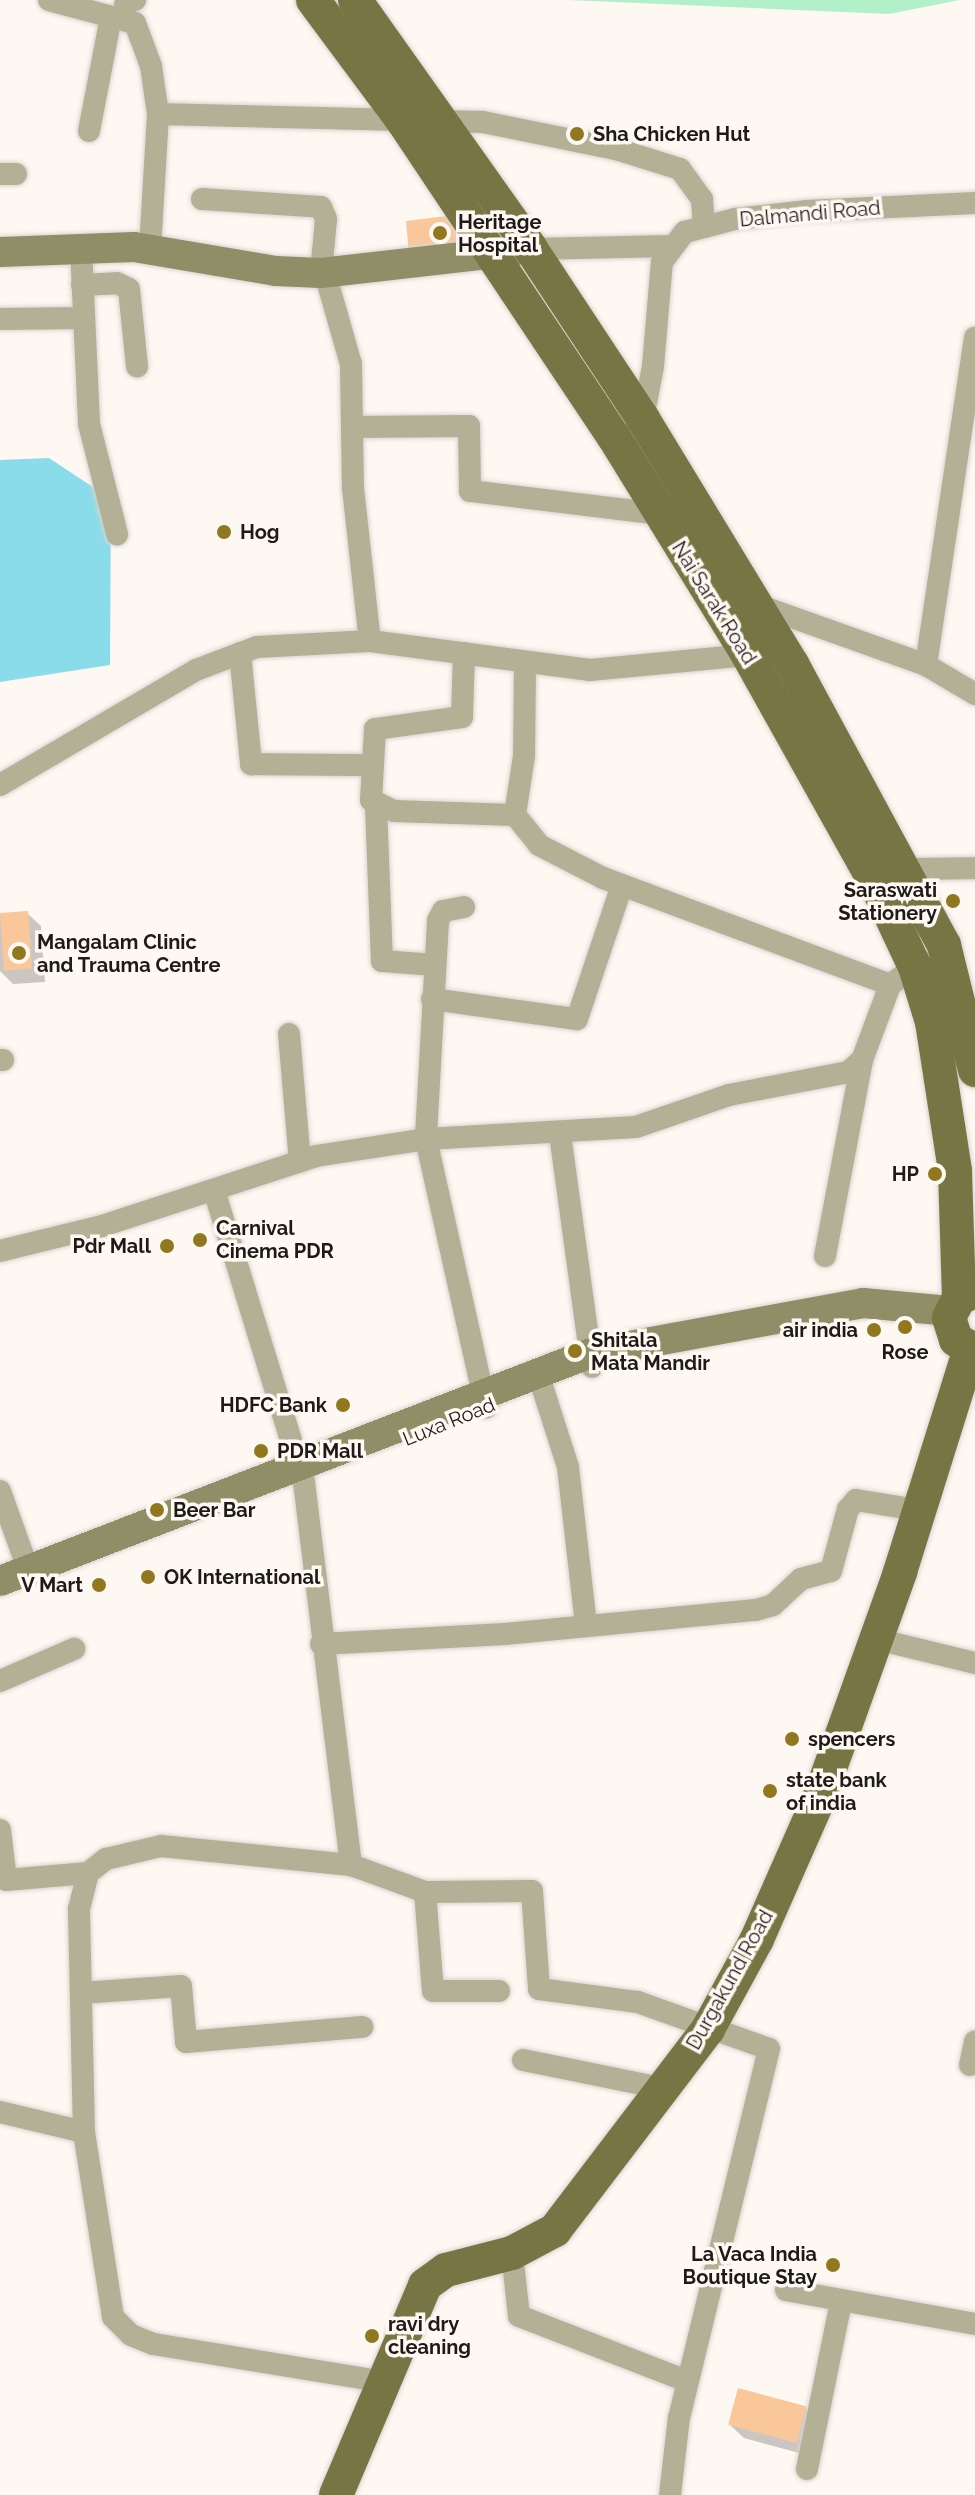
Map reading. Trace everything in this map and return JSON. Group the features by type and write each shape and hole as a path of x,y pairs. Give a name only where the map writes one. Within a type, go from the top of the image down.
{"main road":[{"name":"Nai Sarak Road","path":"313,0 403,121 660,514 748,655 877,886 902,976 943,1085 962,1314"},
{"name":"Nai Sarak Road","path":"355,0 446,122 643,419 751,603 792,664 907,869 944,945 975,1070"},
{"name":"Durgakund Road","path":"336,2495 425,2285 446,2270 512,2253 555,2230 666,2089 708,2029 757,1939 820,1796 876,1639 918,1510 962,1314"}],"street":[{"path":"49,0 126,9"},
{"path":"126,9 148,55 158,114 150,249"},
{"path":"89,131 126,9"},
{"path":"158,114 483,122 660,160 680,169 702,199 704,227"},
{"path":"202,199 321,207 326,219 323,273 351,364 356,528 370,641"},
{"name":"Dalmandi Road","path":"666,254 685,232 704,227 806,211 975,203"},
{"path":"81,247 89,424 117,534"},
{"path":"0,252 81,247 150,249 276,271 323,273 531,249 666,254 653,366 643,419"},
{"path":"82,285 117,283 129,289 137,367"},
{"path":"0,319 83,318"},
{"path":"926,665 975,338"},
{"path":"352,427 469,426 470,491 660,514"},
{"path":"718,610 751,603 926,665 975,694"},
{"path":"0,785 196,670 240,653 293,643 370,641 525,664 590,670 748,655"},
{"path":"240,653 251,764 370,765"},
{"path":"435,965 382,961 376,806 369,792 371,736 379,726 449,723 462,717 464,653"},
{"path":"525,664 524,756 515,815 539,845 622,885 902,976"},
{"path":"376,806 515,815"},
{"path":"907,869 975,868"},
{"path":"432,999 577,1019 622,885"},
{"path":"464,907 443,911 438,921 426,1139 484,1400 592,1361 863,1303 962,1314"},
{"path":"825,1256 862,1060 902,976 944,945"},
{"path":"289,1034 300,1162"},
{"path":"0,1251 300,1162 426,1139 560,1134 665,1121 729,1095 837,1075 862,1060"},
{"path":"560,1134 592,1361"},
{"path":"214,1190 301,1474 351,1865"},
{"name":"Luxa Road","path":"0,1593 484,1400 542,1386 592,1361 855,1318 914,1323 962,1314"},
{"path":"542,1386 568,1467 586,1626"},
{"path":"0,1581 301,1474"},
{"path":"0,1491 28,1569"},
{"path":"321,1644 586,1626 773,1605 792,1584 831,1571 848,1509 856,1500 870,1498 918,1510"},
{"path":"876,1639 975,1663"},
{"path":"0,1681 74,1649"},
{"path":"0,1830 6,1880 88,1873 128,1850 161,1846 351,1865 425,1892 532,1891 539,1989 638,2002 769,2049 687,2381 670,2495"},
{"path":"88,1873 79,1909 84,2132 113,2317 131,2335 153,2344 385,2382"},
{"path":"425,1892 433,1991 499,1991"},
{"path":"81,1993 181,1986 186,2042 362,2027"},
{"path":"970,2065 975,2042"},
{"path":"523,2060 666,2089"},
{"path":"0,2112 84,2132"},
{"path":"512,2253 519,2316 687,2381"},
{"path":"786,2290 975,2324"},
{"path":"807,2469 841,2302"}],"green space":[{"path":"568,0 960,0 889,14"}],"water":[{"path":"49,458 111,499 110,665 0,682 0,460"}],"building":[{"path":"447,216 467,254 409,255 406,221"},
{"path":"28,911 32,969 4,971 0,913"},
{"path":"738,2388 807,2406 797,2443 728,2425"}],"place":[{"name":"Sha Chicken Hut","path":"577,134"},
{"name":"Heritage Hospital","path":"440,233"},
{"name":"Hog","path":"224,532"},
{"name":"Saraswati Stationery","path":"953,901"},
{"name":"Mangalam Clinic and Trauma Centre","path":"19,953"},
{"name":"HP","path":"935,1174"},
{"name":"Carnival Cinema PDR","path":"200,1240"},
{"name":"Pdr Mall","path":"167,1246"},
{"name":"Rose","path":"905,1327"},
{"name":"air india","path":"874,1330"},
{"name":"Shitala Mata Mandir","path":"575,1351"},
{"name":"HDFC Bank","path":"343,1405"},
{"name":"PDR Mall","path":"261,1451"},
{"name":"Beer Bar","path":"157,1510"},
{"name":"OK International","path":"148,1577"},
{"name":"V Mart","path":"99,1585"},
{"name":"spencers","path":"792,1739"},
{"name":"state bank of india","path":"770,1791"},
{"name":"La Vaca India Boutique Stay","path":"833,2265"},
{"name":"ravi dry cleaning","path":"372,2336"}]}
